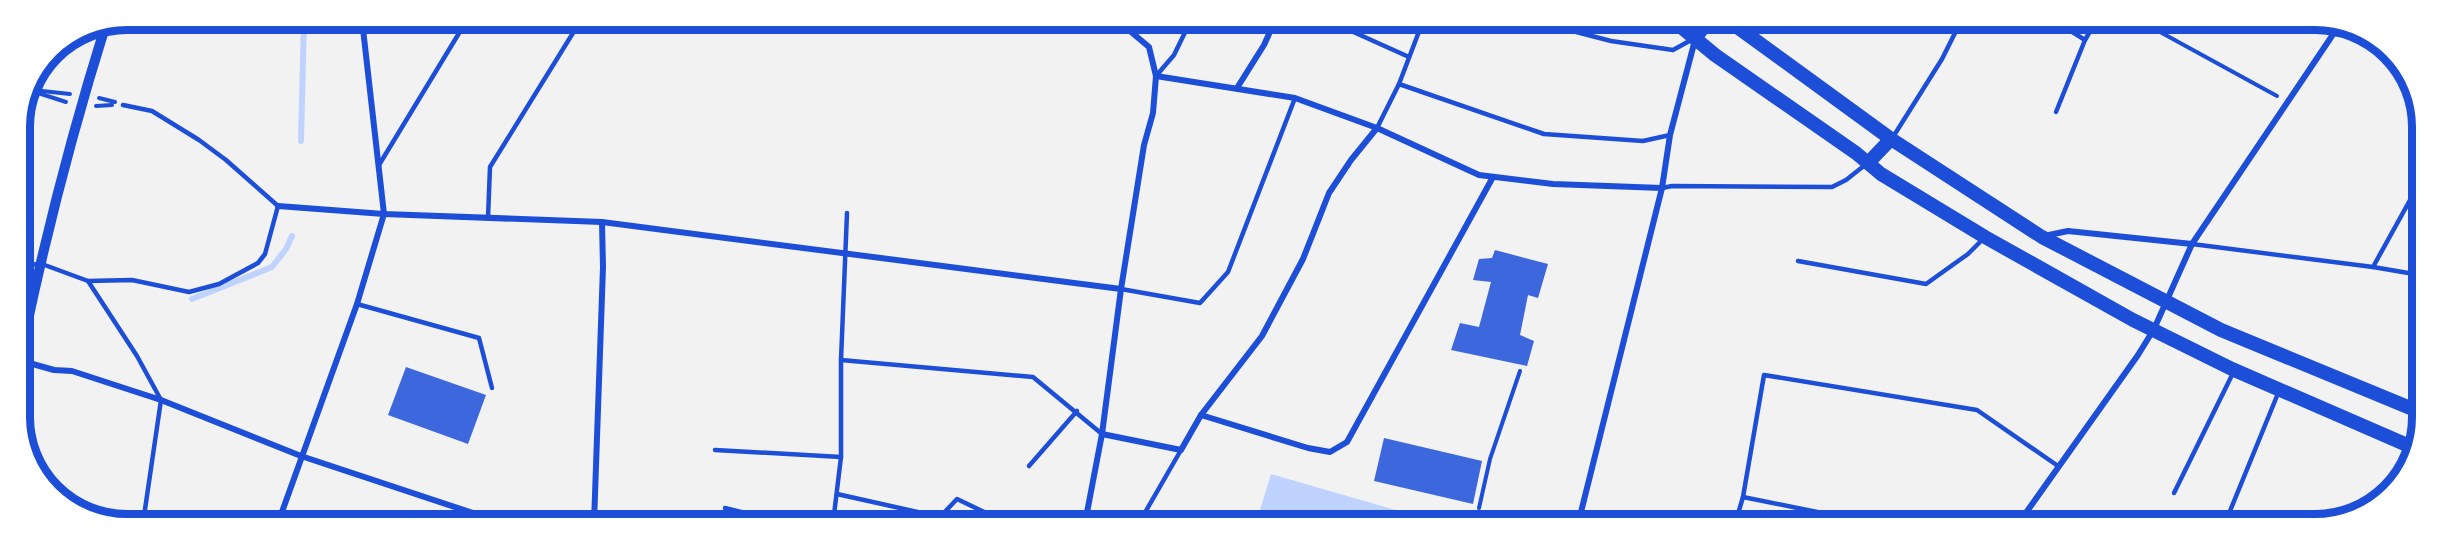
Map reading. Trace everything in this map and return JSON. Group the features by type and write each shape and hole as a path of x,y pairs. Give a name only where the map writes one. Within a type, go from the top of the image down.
{"main road":[{"path":"1686,30 1715,55 1845,145 1881,174 1984,237 2133,320 2279,391 2408,445"},
{"path":"1696,38 1702,30"},
{"path":"1741,30 1891,139 2042,237 2222,330 2412,408"},
{"path":"1868,163 1891,139"}],"street":[{"path":"281,514 357,304 384,214 363,30"},
{"path":"1087,514 1102,434 1121,289 1144,145 1153,113 1156,76 1149,47 1129,30"},
{"path":"1237,88 1271,30"},
{"path":"2025,514 2154,329 2192,244 2335,32"},
{"path":"30,316 80,107 102,34"},
{"path":"1580,514 1662,188 1670,135 1696,38"},
{"path":"1156,76 1295,98 1377,128 1479,175 1554,184 1662,188"},
{"path":"1102,434 1181,450 1201,415 1262,336 1303,259 1329,193 1351,160 1377,128"},
{"path":"1201,415 1308,448 1330,452 1347,442 1493,177"},
{"path":"278,206 384,214 602,222 1121,289"},
{"path":"594,514 603,267 602,222"},
{"path":"2042,237 2068,231 2192,244"},
{"path":"30,364 54,370 72,371 161,400 301,456 476,514"}],"lane":[{"path":"379,165 461,30"},
{"path":"488,218 490,167 575,30"},
{"path":"1156,76 1174,56 1186,30"},
{"path":"1349,30 1409,57"},
{"path":"1377,128 1399,84 1420,30"},
{"path":"1569,30 1611,41 1673,50 1696,38"},
{"path":"1891,139 1902,126 1956,30"},
{"path":"2069,30 2085,40"},
{"path":"2056,112 2091,30"},
{"path":"1399,84 1544,134 1643,141 1670,135"},
{"path":"1121,289 1200,303 1228,272 1295,98"},
{"path":"30,265 42,264 88,281 132,280 189,292 219,284 258,263 265,254 278,206 226,160 199,140 152,111 123,105"},
{"path":"1662,188 1672,186 1832,187 1846,180 1868,163"},
{"path":"2373,267 2412,196"},
{"path":"834,514 842,457 841,360 848,213"},
{"path":"1798,261 1926,284 1968,254 1984,237"},
{"path":"2192,244 2412,274"},
{"path":"88,281 137,356 161,400 144,514"},
{"path":"357,304 479,338 492,388"},
{"path":"841,360 1033,377 1077,411 1102,434"},
{"path":"2174,493 2235,370"},
{"path":"1738,514 1764,375 1977,410 2058,466"},
{"path":"2230,512 2279,391"},
{"path":"1029,466 1077,411"},
{"path":"715,450 842,457"},
{"path":"1144,514 1181,450"},
{"path":"837,494 927,514"},
{"path":"1743,496 1829,514"},
{"path":"943,514 957,499 988,514"},
{"path":"725,508 749,514"}],"path":[{"path":"2157,30 2289,102"},
{"path":"37,91 49,90"},
{"path":"36,92 66,102"},
{"path":"108,100 123,105"},
{"path":"80,107 123,105"},
{"path":"1479,508 1490,459 1520,371"}],"water":[{"path":"1271,474 1410,514 1259,514"}],"building":[{"path":"1495,250 1548,264 1538,298 1528,295 1520,335 1534,341 1527,366 1451,350 1460,323 1479,327 1491,282 1473,280 1479,259 1492,258"},
{"path":"406,367 486,395 468,444 388,415"},
{"path":"1384,438 1482,461 1473,504 1374,481"}],"waterway":[{"path":"301,141 304,30"},
{"path":"192,299 272,267 286,249 292,236"}]}
